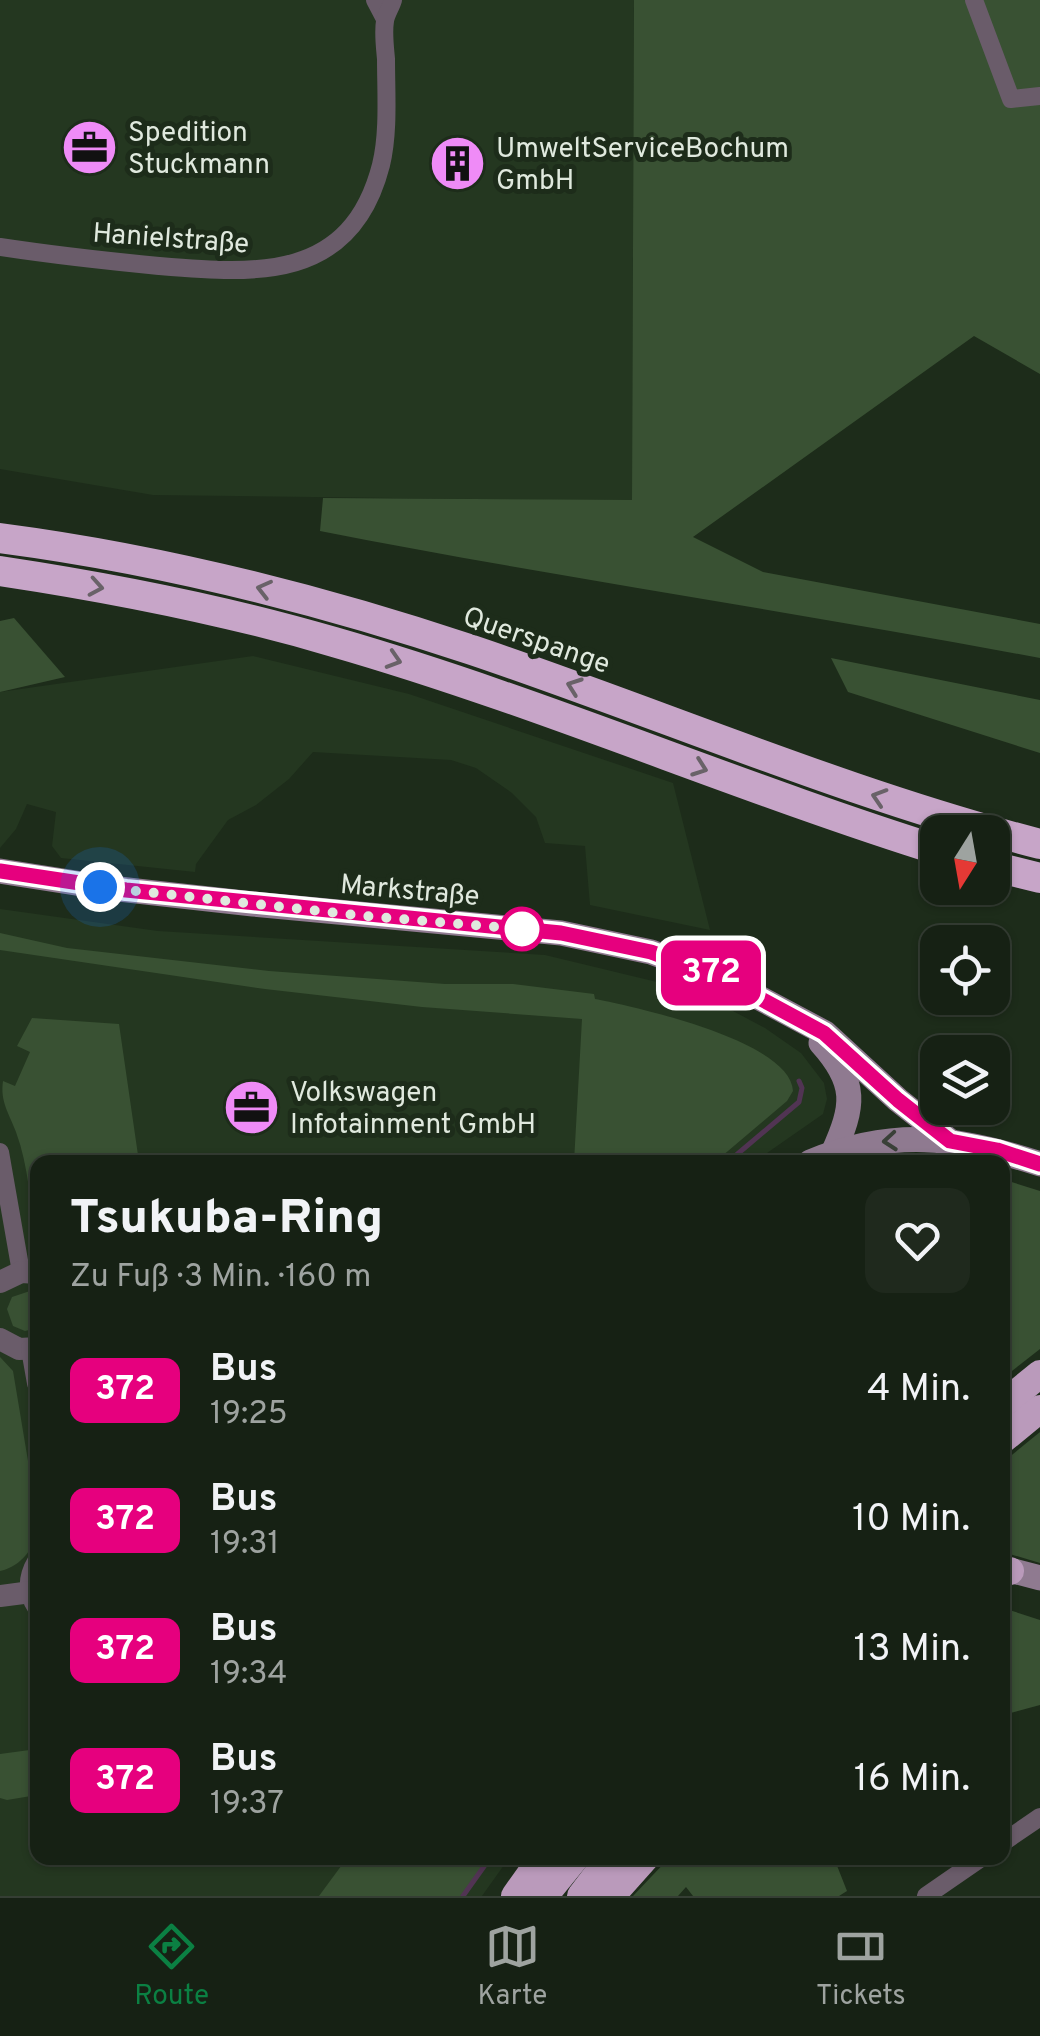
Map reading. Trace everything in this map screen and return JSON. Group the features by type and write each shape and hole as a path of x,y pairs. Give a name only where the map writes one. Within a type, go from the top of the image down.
{"highway":[{"name":"Querspange","path":"0,538 230,581 376,620 516,666 857,790 1040,844"},
{"path":"0,572 182,604 336,642 514,700 920,844"},
{"path":"1010,870 1040,878"},
{"path":"1010,1399 1040,1374"},
{"path":"1010,1433 1040,1409"},
{"path":"515,1896 537,1865"},
{"path":"544,1896 569,1865"},
{"path":"580,1896 604,1865"},
{"path":"610,1896 639,1865"}],"main road":[{"name":"Markstraße","path":"0,871 118,889 592,939 688,964 747,990 824,1033 950,1141"},
{"name":"Markstraße","path":"800,1020 834,1058 850,1093 846,1123 823,1155"},
{"path":"829,1155 885,1140 950,1141 1040,1164"},
{"path":"1010,1571 1040,1578"}],"street":[{"name":"Hanielstraße","path":"375,0 385,19"},
{"name":"Hanielstraße","path":"0,246 122,262 252,271 295,264 326,249 352,226 372,196 382,159 385,19 393,0"},
{"path":"974,0 1012,100 1040,96"},
{"path":"0,1152 19,1276"},
{"path":"0,1339 19,1349 30,1349"},
{"path":"0,1596 30,1600"},
{"path":"1010,1837 1040,1817"},
{"path":"926,1896 971,1865"}],"shaded area":[{"path":"0,0 634,0 632,501 153,495 0,469"},
{"path":"634,0 1040,0 1040,374 974,336 693,537 763,572 1040,624 1040,658 320,531 323,498 632,500"},
{"path":"14,618 65,677 0,692 0,621"},
{"path":"253,656 409,694 673,783 710,930 590,905 585,846 545,843 536,817 512,793 476,768 451,760 313,752 289,779 256,805 228,820 196,864 195,872 61,858 52,846 56,812 27,804 16,829 0,848 0,692"},
{"path":"831,658 1040,700 1040,753 848,692"},
{"path":"0,909 158,931 545,955 657,982 714,1001 801,1053 824,1083 827,1099 823,1114 764,1155 30,1155 30,1865 504,1865 482,1896 0,1896"},
{"path":"0,933 67,948 269,971 445,984 513,984 594,994 595,999 675,1018 740,1042 786,1073 793,1091 787,1101 723,1155 574,1155 582,1019 422,1007 265,989 0,950"},
{"path":"32,1018 119,1024 138,1155 30,1155 30,1197 24,1159 2,1088 3,1081 15,1086 30,1052 17,1046"},
{"path":"1010,1182 1040,1191 1040,1349 1010,1373"},
{"path":"30,1291 30,1330 13,1326 7,1309 12,1297"},
{"path":"0,1357 13,1371 30,1473 30,1549 16,1564 0,1571"},
{"path":"1040,1432 1040,1563 1010,1554 1010,1456"},
{"path":"1010,1610 1040,1620 1040,1705 1010,1713"},
{"path":"30,1750 30,1796 0,1798 0,1754"},
{"path":"342,1865 483,1865 461,1896 319,1896"},
{"path":"662,1865 837,1865 847,1891 839,1896 693,1896 686,1887 678,1896 633,1896"}],"waterway":[{"path":"736,1155 799,1102 799,1081"},
{"path":"463,1896 485,1865"}],"bus line":[{"name":"372","path":"0,871 126,890 561,933 651,952 724,979 824,1033 950,1141 1040,1164"}],"place":[{"name":"Spedition Stuckmann","path":"89,147"},
{"name":"UmweltServiceBochum GmbH","path":"457,163"},
{"name":"Volkswagen Infotainment GmbH","path":"251,1107"}],"route":[{"path":"100,887 522,929"}]}
